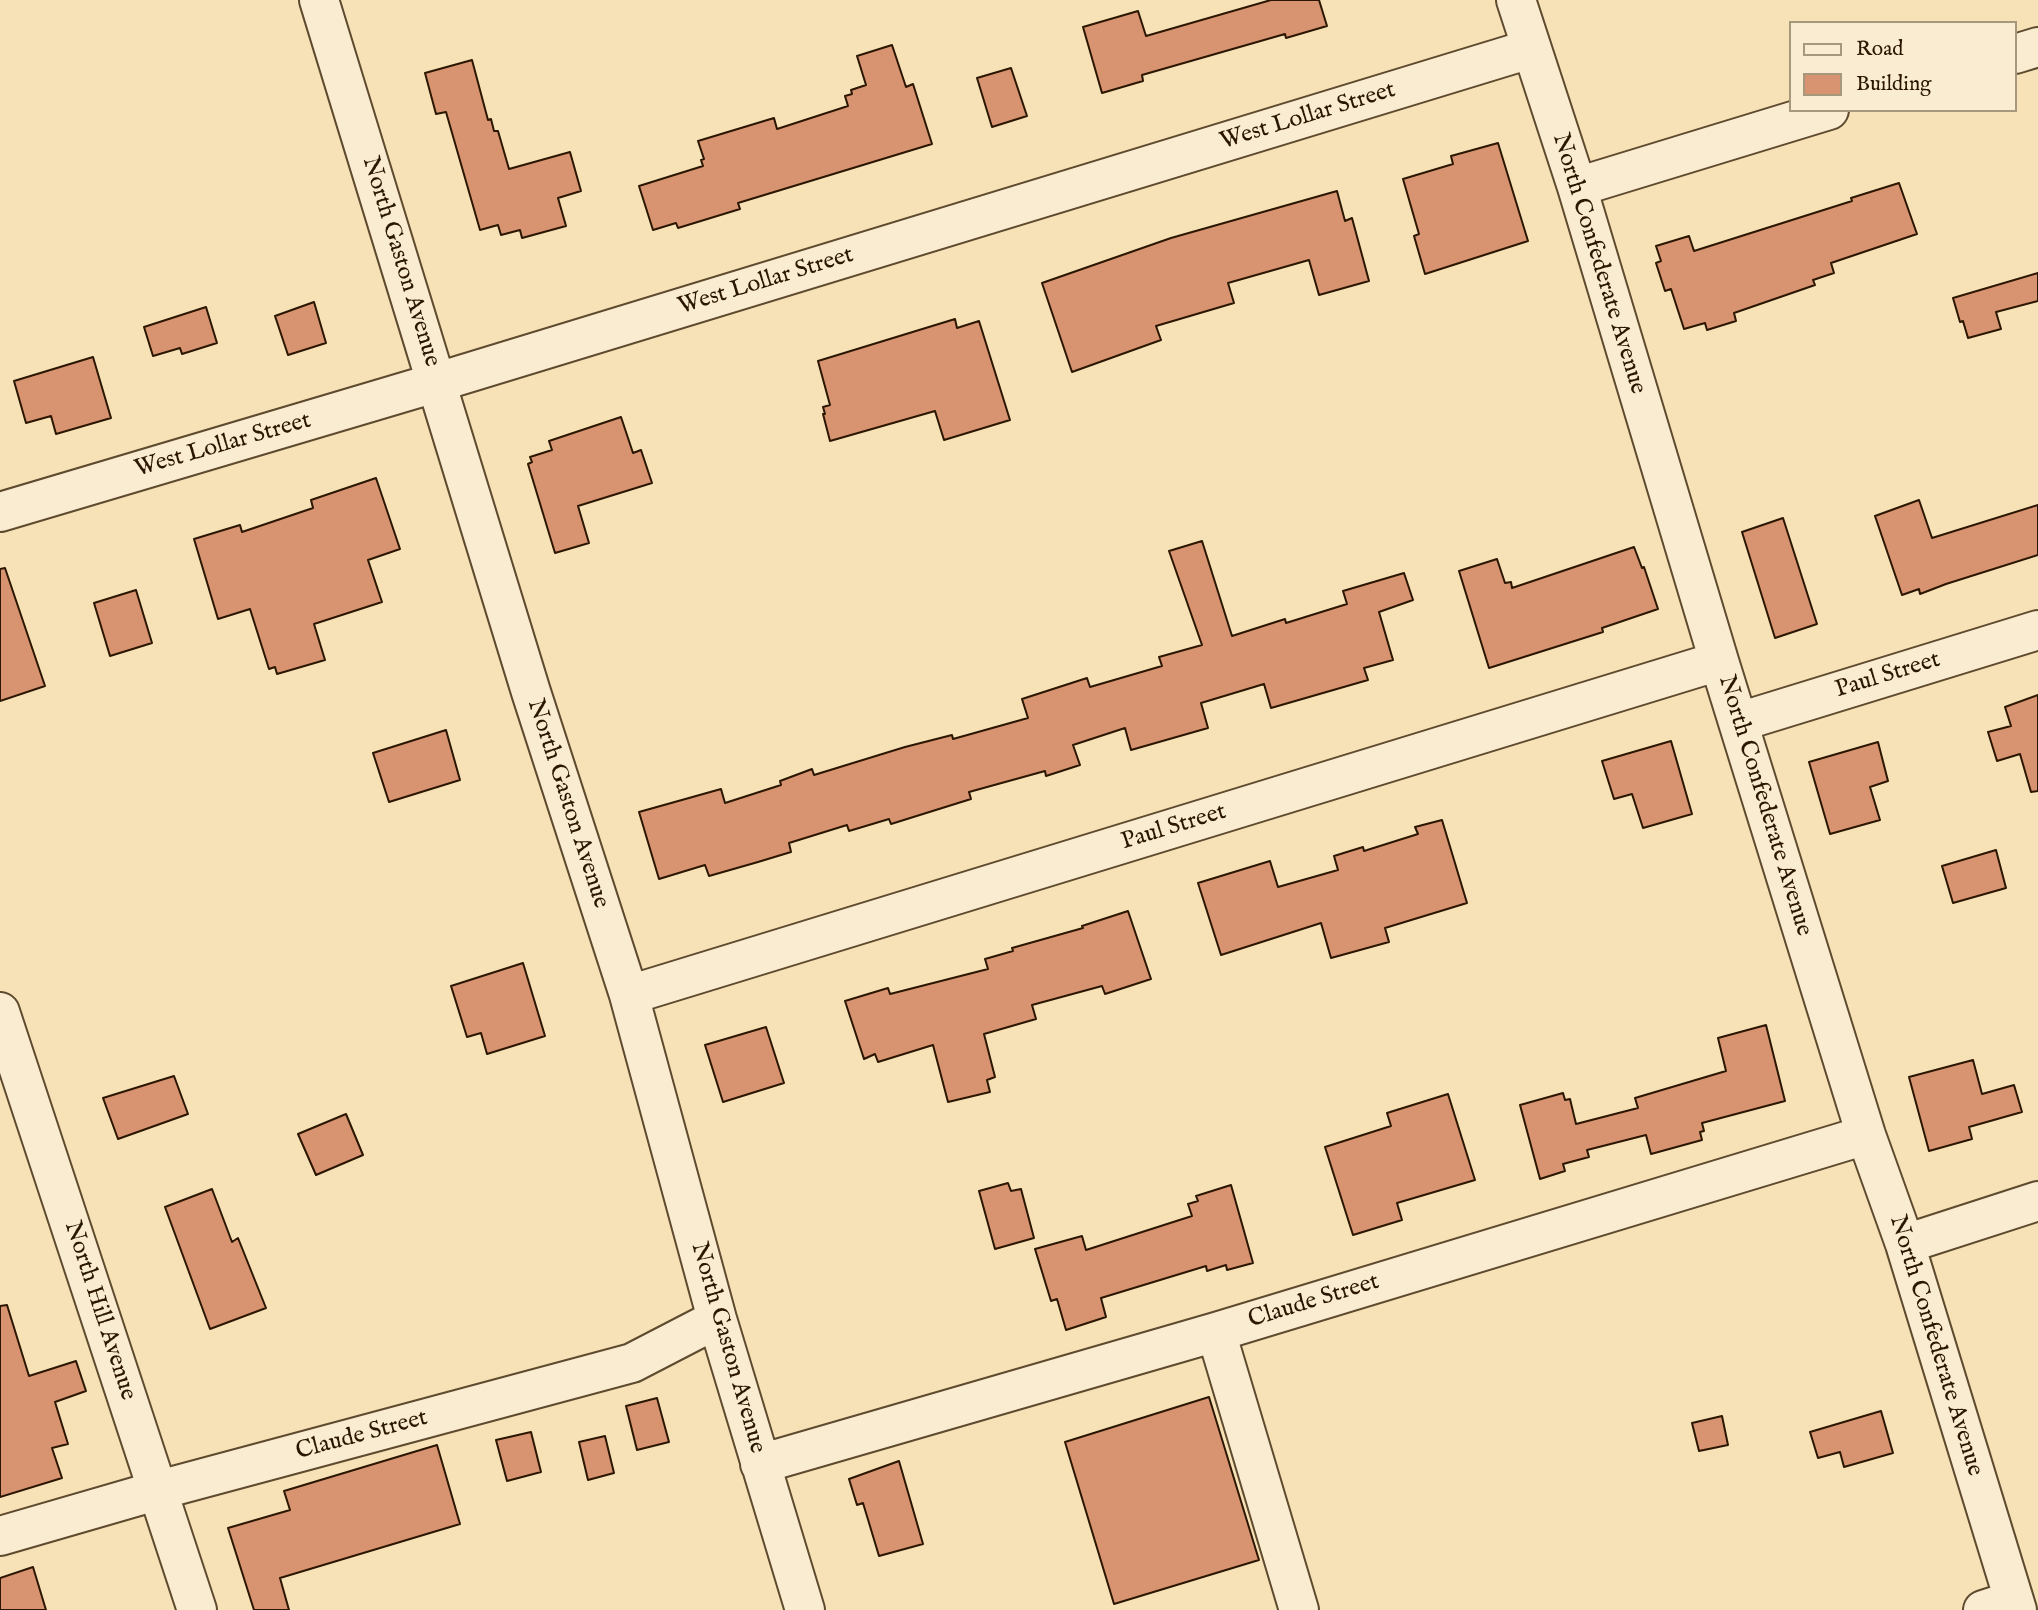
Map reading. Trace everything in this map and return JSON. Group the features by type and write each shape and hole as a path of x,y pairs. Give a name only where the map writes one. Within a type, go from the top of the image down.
{"street":[{"name":"North Gaston Avenue","path":"319,0 531,692 629,995 717,1319 805,1610"},
{"name":"North Confederate Avenue","path":"1516,0 1577,187 1719,662 1866,1135 1905,1244 2005,1607"},
{"path":"2017,53 2038,47"},
{"name":"West Lollar Street","path":"0,512 438,382 1530,49"},
{"path":"1577,187 1822,112"},
{"name":"Paul Street","path":"1739,722 2038,630"},
{"name":"Paul Street","path":"629,995 1719,662"},
{"name":"North Hill Avenue","path":"0,1012 197,1610"},
{"name":"Claude Street","path":"760,1464 1216,1332 1866,1135"},
{"path":"1905,1244 2038,1201"},
{"name":"Claude Street","path":"0,1536 159,1490 632,1363 717,1319"},
{"path":"1216,1332 1300,1610"}],"building":[{"path":"1271,0 1319,0 1327,26 1286,38 1285,34 1142,75 1143,81 1102,93 1083,27 1138,11 1146,36"},
{"path":"892,45 906,87 913,84 932,144 738,203 740,209 678,228 676,223 653,230 639,186 703,166 701,160 704,159 698,141 774,118 777,129 848,106 845,96 852,94 851,90 866,85 857,56"},
{"path":"472,60 488,120 491,119 494,131 498,131 509,169 570,152 581,191 558,198 566,226 522,238 520,230 501,235 498,225 480,230 446,112 436,114 425,73"},
{"path":"1011,68 1027,116 992,127 977,78"},
{"path":"1498,143 1528,241 1425,274 1414,236 1419,234 1403,179 1453,164 1451,156"},
{"path":"1899,183 1917,234 1831,263 1834,273 1813,280 1815,285 1734,313 1736,321 1707,330 1705,323 1684,329 1671,289 1665,291 1656,263 1661,261 1656,246 1689,236 1694,251 1852,201 1851,198"},
{"path":"1337,191 1345,221 1352,218 1369,281 1319,295 1309,260 1228,283 1234,303 1156,326 1161,340 1072,372 1042,283 1171,238"},
{"path":"2038,273 2038,301 1996,312 2001,329 1968,338 1953,298"},
{"path":"314,302 326,343 288,355 275,316"},
{"path":"206,307 217,343 182,354 180,348 153,356 144,327"},
{"path":"955,319 957,328 979,321 1010,420 944,440 935,411 830,441 823,407 830,405 818,361"},
{"path":"93,357 111,418 56,434 51,416 26,423 14,381"},
{"path":"621,417 633,453 641,450 652,483 578,506 589,543 555,553 528,464 532,462 530,457 552,450 549,441"},
{"path":"376,478 400,549 368,560 382,602 314,624 325,660 277,674 275,667 269,669 250,609 218,619 194,539 240,525 242,532 313,508 311,500"},
{"path":"1919,500 1932,538 2038,505 2038,555 1920,594 1919,589 1902,595 1875,516"},
{"path":"1783,518 1817,624 1775,638 1742,532"},
{"path":"1202,541 1232,636 1285,619 1286,623 1347,604 1343,591 1404,573 1413,600 1379,612 1393,660 1364,668 1368,680 1271,708 1264,684 1201,703 1208,728 1131,750 1125,728 1073,745 1080,765 1046,776 1045,771 969,792 971,799 891,824 889,819 849,831 847,825 789,843 791,852 709,876 705,865 659,879 639,812 721,789 725,803 781,785 780,781 812,769 814,775 905,747 952,735 953,739 1028,718 1022,699 1087,678 1090,687 1162,666 1159,657 1202,645 1169,551"},
{"path":"1634,547 1642,568 1644,567 1658,609 1602,628 1603,632 1489,668 1459,571 1497,559 1505,583 1511,582 1512,588"},
{"path":"5,568 45,686 0,701 0,569"},
{"path":"136,590 152,643 110,656 94,603"},
{"path":"2038,695 2038,791 2031,792 2020,754 1997,761 1988,732 2011,726 2005,707"},
{"path":"446,730 460,780 389,802 373,753"},
{"path":"1671,741 1692,814 1643,828 1632,794 1614,799 1602,761"},
{"path":"1878,742 1888,781 1870,787 1880,820 1830,834 1809,762"},
{"path":"1442,820 1467,903 1385,928 1389,942 1331,958 1321,923 1221,955 1198,883 1270,861 1278,887 1338,870 1334,856 1363,847 1364,851 1418,834 1415,827"},
{"path":"1996,850 2006,888 1953,903 1942,866"},
{"path":"1128,911 1151,979 1105,994 1102,986 1032,1005 1036,1019 984,1034 995,1077 987,1080 990,1092 948,1102 933,1045 878,1062 875,1054 864,1059 845,1001 888,988 890,994 988,969 985,959"},
{"path":"523,963 545,1036 487,1054 481,1033 467,1037 451,986"},
{"path":"1766,1025 1785,1101 1702,1123 1702,1140 1651,1154 1646,1135 1587,1150 1589,1157 1563,1164 1565,1171 1540,1179 1520,1105 1563,1093 1565,1100 1570,1099 1576,1124 1638,1108 1635,1098 1726,1071 1718,1038"},
{"path":"766,1027 784,1083 723,1102 705,1045"},
{"path":"1973,1060 1982,1094 2014,1085 2022,1112 1969,1127 1972,1139 1929,1151 1909,1077"},
{"path":"174,1076 188,1114 118,1139 103,1098"},
{"path":"1448,1094 1475,1180 1397,1203 1402,1220 1353,1235 1325,1147 1391,1126 1387,1113"},
{"path":"346,1114 363,1155 316,1175 298,1134"},
{"path":"1008,1183 1011,1191 1021,1189 1034,1238 995,1249 979,1191"},
{"path":"1231,1185 1253,1263 1227,1270 1226,1265 1207,1271 1206,1266 1101,1298 1106,1317 1066,1330 1057,1299 1051,1301 1035,1249 1082,1236 1086,1250 1192,1216 1188,1204 1198,1201 1196,1196"},
{"path":"212,1189 232,1242 238,1238 266,1308 210,1329 165,1207"},
{"path":"7,1305 29,1376 76,1361 86,1391 55,1402 68,1444 52,1448 62,1478 0,1497 0,1306"},
{"path":"1209,1397 1259,1560 1114,1604 1065,1442"},
{"path":"657,1398 669,1442 637,1450 626,1406"},
{"path":"1881,1411 1893,1453 1844,1467 1840,1452 1818,1458 1810,1432"},
{"path":"1722,1416 1728,1445 1699,1451 1692,1423"},
{"path":"531,1432 541,1472 507,1481 496,1440"},
{"path":"605,1436 614,1473 588,1480 579,1442"},
{"path":"437,1445 460,1524 280,1578 289,1610 254,1610 228,1528 290,1510 284,1491"},
{"path":"899,1461 923,1544 879,1556 863,1503 857,1505 849,1479"},
{"path":"33,1567 46,1610 0,1610 0,1578"}]}
